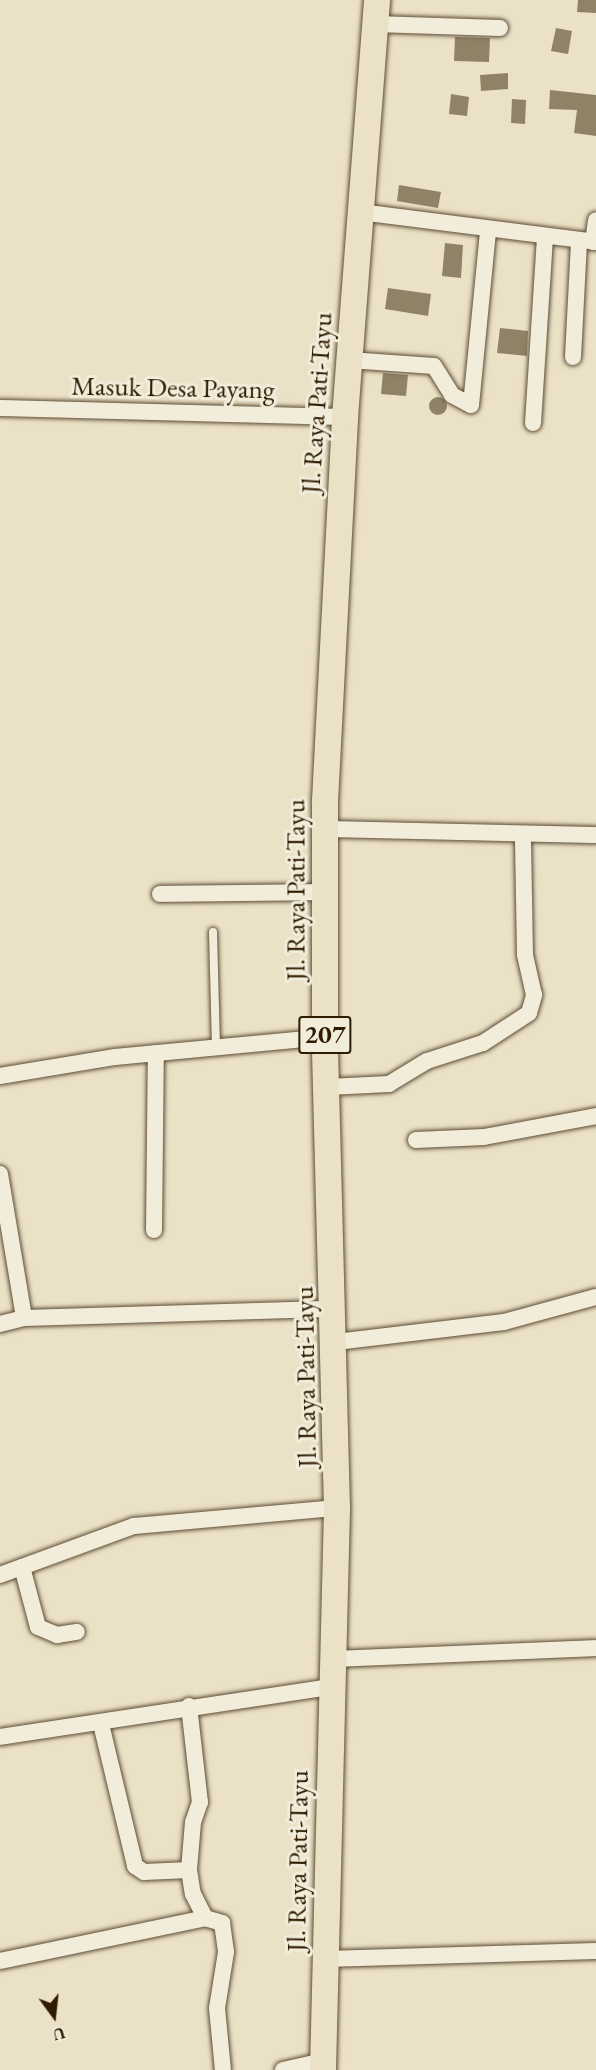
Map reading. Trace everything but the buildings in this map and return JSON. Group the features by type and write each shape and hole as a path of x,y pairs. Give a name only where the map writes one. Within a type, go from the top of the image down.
{"main road":[{"name":"Jl. Raya Pati-Tayu","path":"323,2065 331,1687 336,1659 338,1508 336,1342 333,1309 325,1037 323,892 345,417 376,12"}],"street":[{"path":"376,12 500,28"},
{"path":"360,212 488,232 590,243"},
{"path":"573,357 590,243 596,220"},
{"path":"349,360 434,366 452,395 471,405 488,232"},
{"path":"533,423 545,237"},
{"name":"Masuk Desa Payang","path":"0,408 345,417"},
{"path":"325,829 522,836 596,835"},
{"path":"328,1088 389,1084 427,1061 483,1044 529,1013 534,995 525,955 522,836"},
{"path":"160,894 323,892"},
{"path":"0,1076 156,1053 325,1037"},
{"path":"154,1230 156,1053"},
{"path":"416,1140 484,1137 596,1116"},
{"path":"0,1174 24,1318"},
{"path":"336,1342 504,1322 596,1298"},
{"path":"0,1324 24,1318 333,1309"},
{"path":"0,1575 134,1526 338,1508"},
{"path":"22,1567 38,1627 47,1634 77,1632"},
{"path":"336,1659 596,1648"},
{"path":"0,1737 101,1724 189,1706 331,1687"},
{"path":"189,1706 200,1802 189,1870 193,1894 205,1918"},
{"path":"101,1724 135,1866 139,1871 189,1870"},
{"path":"0,1961 205,1918 222,1923 226,1952 217,2008 223,2070"},
{"path":"325,1959 596,1951"},
{"path":"283,2070 323,2065"}],"lane":[{"path":"213,932 216,1048"}]}
